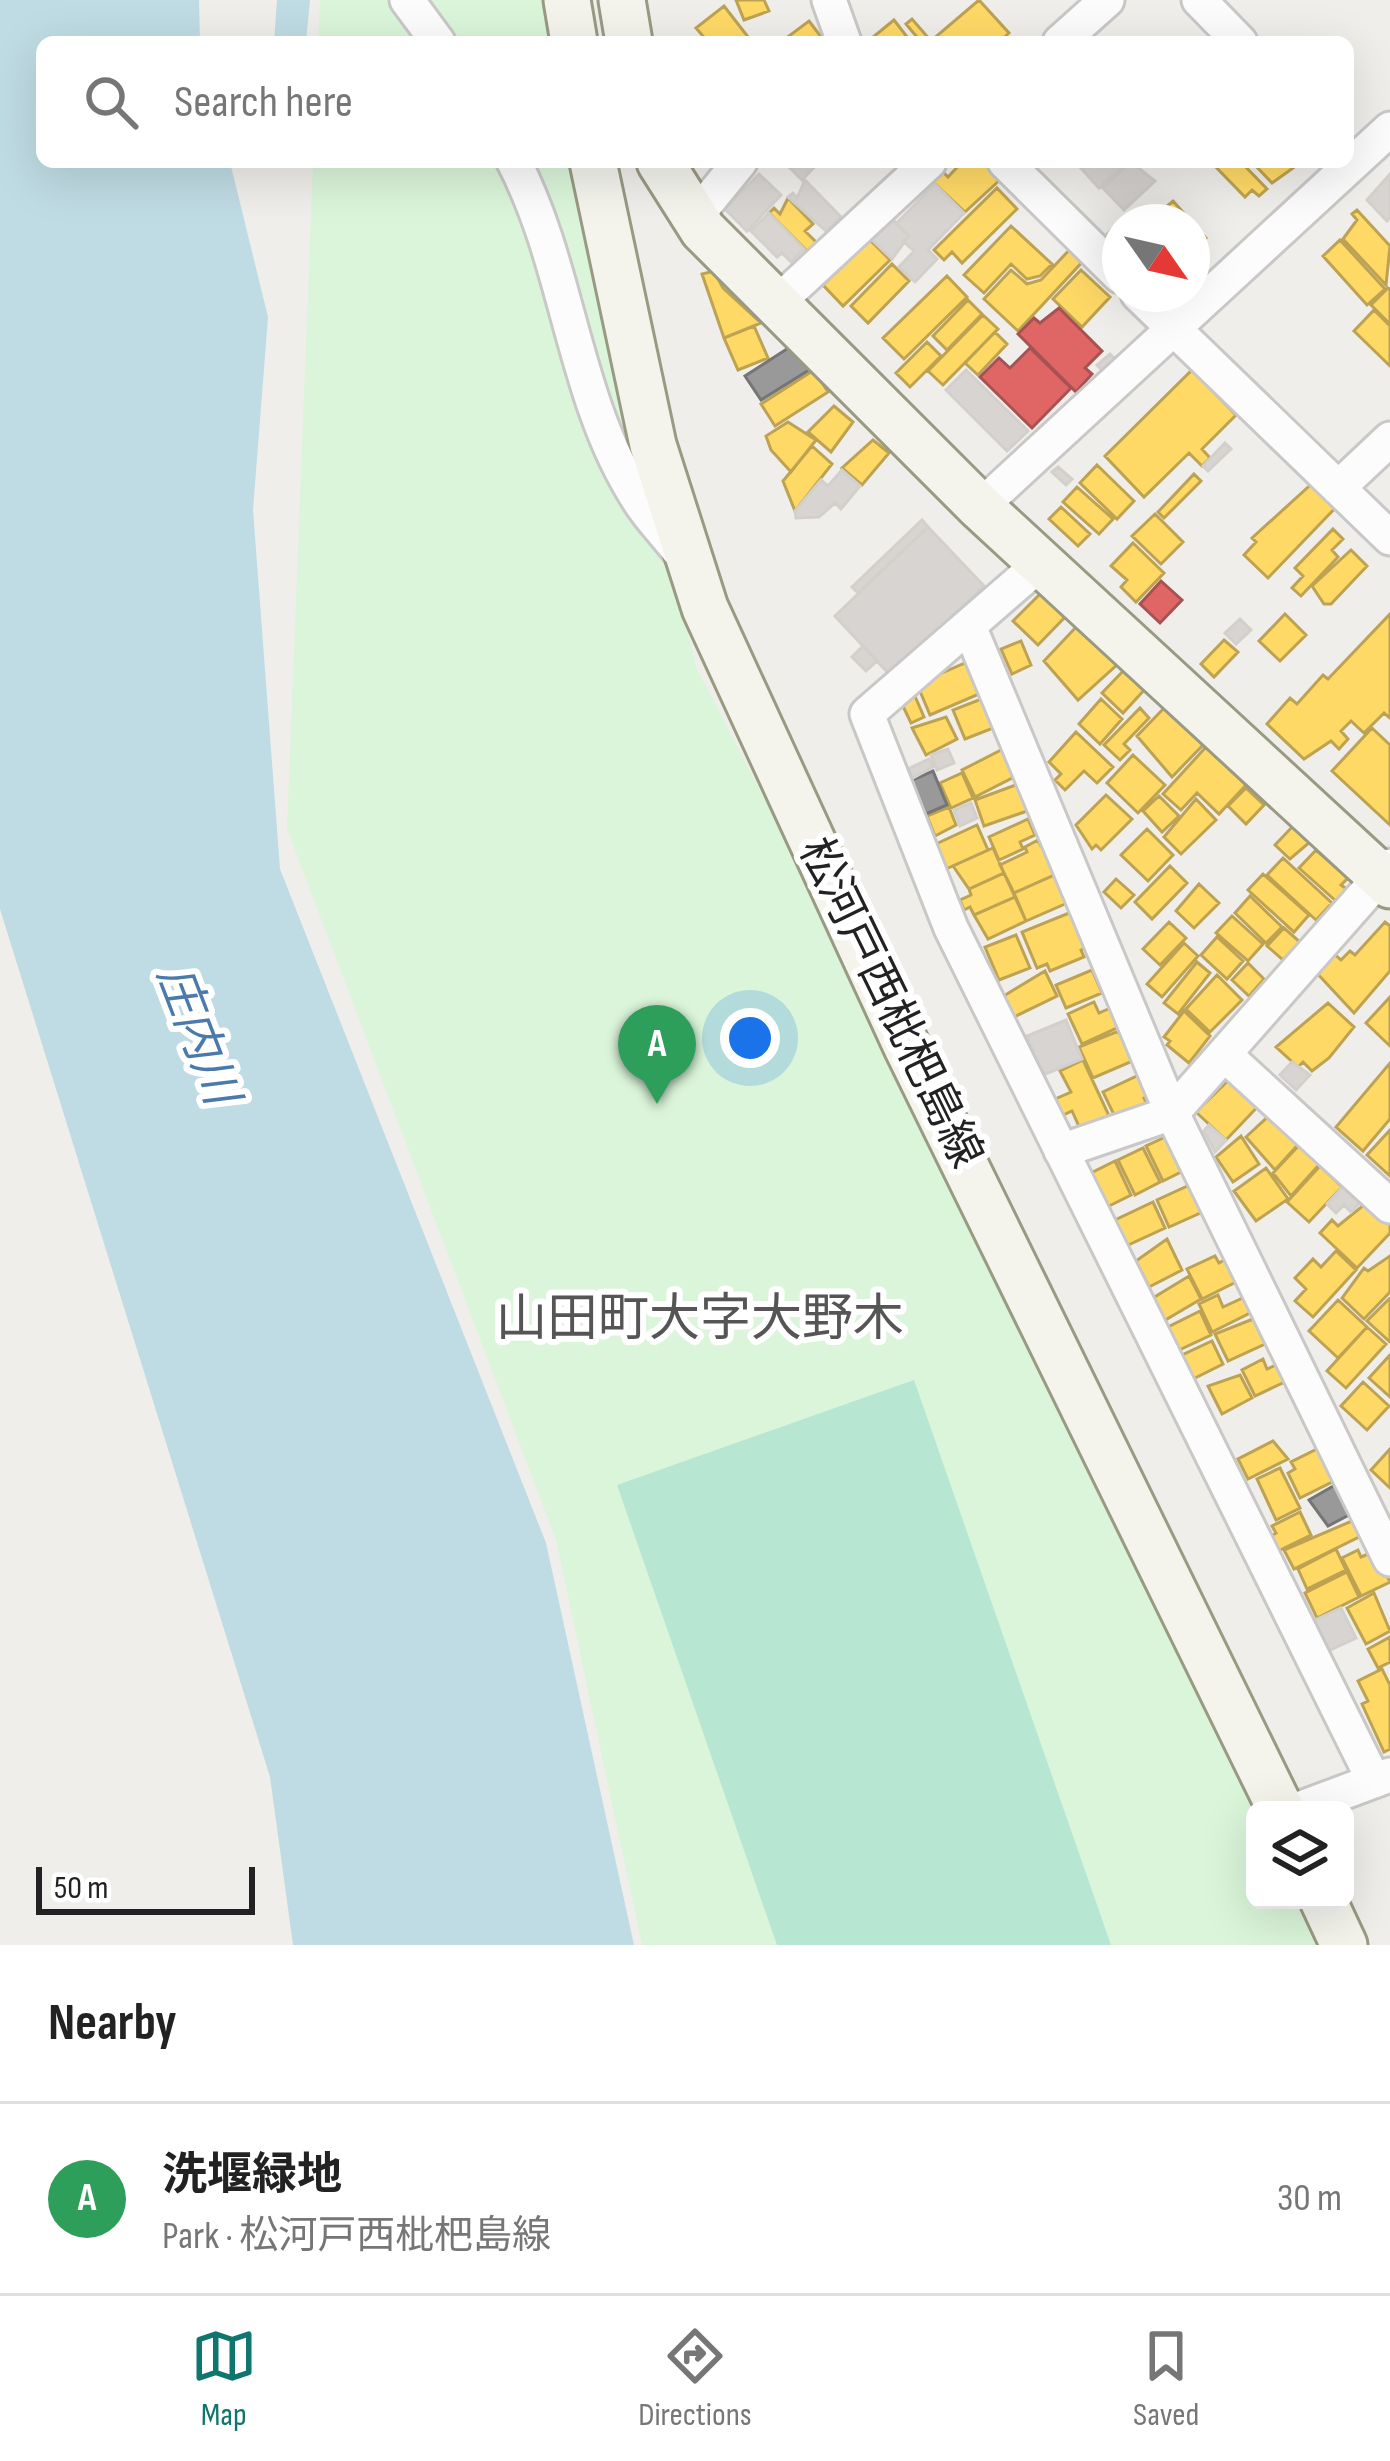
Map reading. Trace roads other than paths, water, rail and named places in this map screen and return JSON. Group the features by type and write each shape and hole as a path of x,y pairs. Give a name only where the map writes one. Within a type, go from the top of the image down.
{"main road":[{"path":"567,0 573,36"},
{"path":"622,0 628,36"},
{"name":"松河戸西枇杷島線","path":"594,168 653,445 705,608 897,1026 1277,1801"},
{"path":"664,168 695,217 980,507 1387,876"},
{"path":"1327,1909 1344,1945"}],"street":[{"path":"407,0 434,36"},
{"path":"829,0 842,36"},
{"path":"1067,36 1107,0"},
{"path":"1198,0 1234,36"},
{"path":"1354,154 1390,130"},
{"path":"517,168 541,226 598,411 637,498 693,569"},
{"path":"695,217 735,168"},
{"path":"777,303 913,168"},
{"path":"1011,168 1102,258"},
{"path":"980,507 1340,168"},
{"path":"1156,312 1390,538"},
{"path":"1338,488 1390,439"},
{"path":"1041,563 867,714 951,928 1382,1778 1320,1801"},
{"path":"969,626 1172,1113 1390,1559"},
{"path":"1061,1151 1172,1113 1387,876"},
{"path":"1224,1054 1390,1206"}],"water":[{"name":"庄内川","path":"0,0 199,0 200,36 36,36 36,168 231,168 268,317 253,510 280,869 546,1543 634,1945 293,1945 270,1777 0,909"},
{"path":"277,0 310,0 307,36 274,36"}],"place":[{"name":"洗堰緑地","path":"657,1104"}],"district":[{"name":"山田町大字大野木","path":"700,1319"}]}
